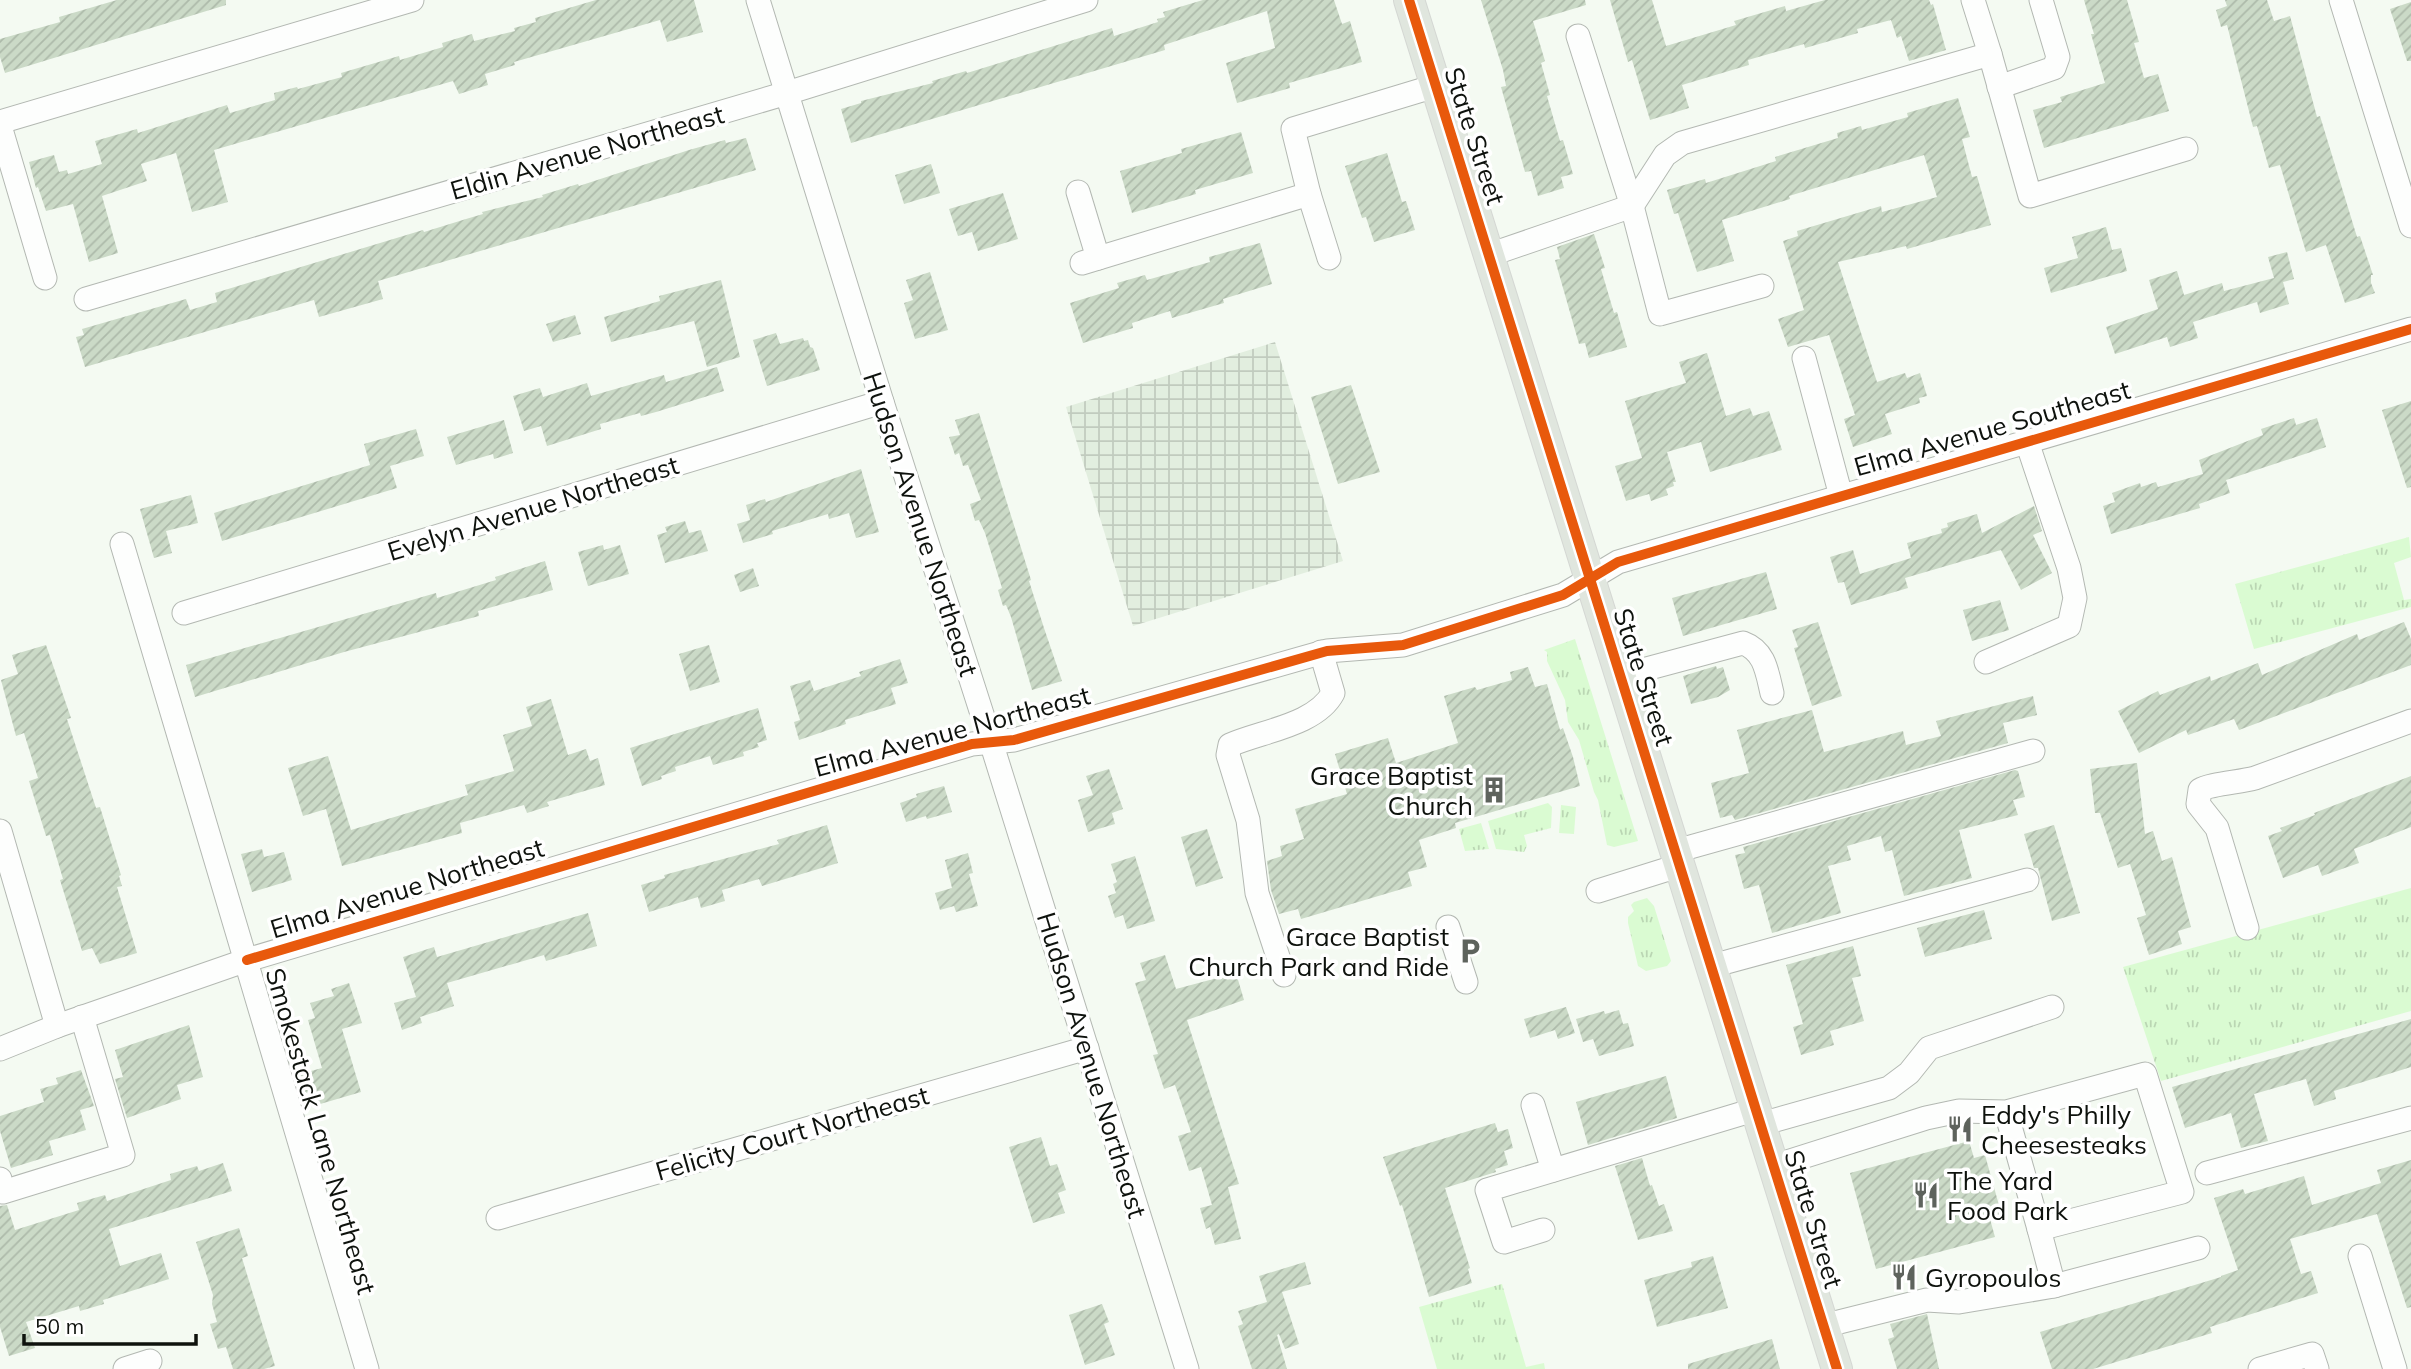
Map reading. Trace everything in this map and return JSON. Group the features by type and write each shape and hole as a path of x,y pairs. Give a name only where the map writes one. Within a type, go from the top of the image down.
{"main road":[{"name":"State Street","path":"1409,0 1837,1369"}],"street":[{"path":"45,278 0,124 412,0"},
{"name":"Hudson Avenue Northeast","path":"758,0 1187,1369"},
{"name":"Eldin Avenue Northeast","path":"86,299 787,93 1086,0"},
{"path":"1973,0 2030,196 2186,149"},
{"path":"1999,87 2054,68 2058,57 2041,0"},
{"path":"2341,0 2411,226"},
{"path":"1578,36 1632,206 1660,314 1762,286"},
{"path":"1489,255 1632,206 1665,155 1682,143 1990,54"},
{"path":"1329,258 1293,129 1435,86"},
{"path":"1077,192 1090,261 1309,194"},
{"name":"Elma Avenue Southeast","path":"1589,580 1618,562 2411,330"},
{"path":"1804,358 1841,496"},
{"name":"Evelyn Avenue Northeast","path":"184,613 882,402"},
{"path":"1986,662 2069,626 2075,598 2068,568 2027,442"},
{"name":"Smokestack Lane Northeast","path":"122,544 367,1369"},
{"name":"Elma Avenue Northeast","path":"0,1049 57,1026 247,960 972,744 1014,740 1321,652 1339,648 1403,645 1563,595 1589,580"},
{"path":"1620,676 1743,643 1753,646 1763,659 1772,693"},
{"path":"1284,975 1257,893 1248,820 1228,755 1230,746 1314,715 1327,705 1333,693 1321,652"},
{"path":"2247,928 2217,828 2198,804 2200,790 2205,786 2229,785 2255,778 2411,721"},
{"path":"1598,891 1678,858 2033,751"},
{"path":"0,834 57,1026"},
{"path":"1712,966 2027,880"},
{"path":"1448,928 1465,982"},
{"path":"1543,1230 1504,1242 1487,1190 1759,1116 1889,1088 1909,1073 1929,1048 2052,1007"},
{"path":"0,1179 4,1192 123,1155 82,1017"},
{"name":"Felicity Court Northeast","path":"498,1219 1087,1048"},
{"path":"1774,1166 1926,1118 1959,1111 2006,1112 2145,1074 2182,1192 2039,1229"},
{"path":"1533,1105 1553,1170"},
{"path":"2006,1112 2054,1286"},
{"path":"2207,1173 2411,1118"},
{"path":"1823,1326 1927,1300 1959,1303 2054,1286 2197,1248"},
{"path":"2360,1256 2395,1369"},
{"path":"2260,1369 2312,1354 2317,1369"},
{"path":"125,1369 150,1361"}],"shaded area":[{"path":"1275,342 1343,561 1133,626 1066,407"}],"green space":[{"path":"2409,537 2411,557 2394,563 2404,600 2411,599 2411,607 2254,649 2235,584"},
{"path":"1575,639 1638,841 1614,847 1607,845 1598,800 1579,740 1568,722 1565,700 1544,650"},
{"path":"1548,803 1552,807 1551,828 1524,835 1527,846 1524,852 1496,849 1488,821"},
{"path":"1561,805 1576,807 1574,834 1559,833"},
{"path":"1481,823 1489,849 1465,851 1459,829"},
{"path":"2411,888 2411,1011 2161,1081 2123,967"},
{"path":"1647,898 1654,906 1671,961 1667,966 1646,971 1638,966 1628,917 1634,911 1631,905 1634,902"},
{"path":"1502,1284 1526,1367 1544,1363 1545,1369 1437,1369 1419,1307"}],"building":[{"path":"117,0 226,0 226,5 5,73 0,57 0,39 60,22 59,17"},
{"path":"596,0 694,0 703,32 667,42 660,20 514,62 515,65 485,74 488,85 459,94 453,81 214,150 228,202 192,212 176,153 141,164 147,181 102,196 118,253 89,262 73,204 46,211 38,187 36,188 29,162 54,155 59,172 67,170 68,174 102,164 95,141 137,129 138,133 227,105 230,113 275,100 274,93 342,77 341,73 399,56 400,60 443,47 442,43 472,34 474,41 515,31 514,28 536,22 535,18"},
{"path":"1203,0 1334,0 1342,24 1350,21 1362,62 1289,83 1290,88 1237,103 1226,63 1275,48 1267,11 1164,45 1165,50 851,143 841,109 1112,28 1114,36 1158,22 1157,19 1165,17 1163,12"},
{"path":"1481,0 1585,0 1586,5 1533,21 1545,61 1541,63 1550,95 1547,96 1573,174 1561,177 1564,188 1538,196 1531,171 1525,172 1501,87 1506,86 1503,70"},
{"path":"1610,0 1652,0 1666,46 1736,25 1734,21 1785,6 1786,11 1825,0 1929,0 1931,5 1933,4 1946,50 1909,61 1901,36 1897,38 1891,20 1857,29 1858,33 1805,48 1804,44 1748,60 1749,65 1682,85 1689,108 1650,120 1632,60 1628,62"},
{"path":"2084,0 2127,0 2139,42 2134,43 2144,78 2158,74 2169,111 2044,148 2033,110 2062,102 2060,97 2105,83"},
{"path":"2225,0 2267,0 2274,21 2290,16 2317,117 2320,116 2357,237 2360,236 2373,275 2371,283 2375,293 2345,303 2326,245 2306,252 2280,165 2269,168 2257,126 2253,127 2227,25 2221,27 2216,10 2227,6"},
{"path":"2411,2 2411,61 2407,61 2390,9"},
{"path":"1958,98 1970,137 1962,139 1972,177 1977,176 1991,225 1907,249 1906,246 1838,262 1877,382 1905,373 1907,378 1920,373 1927,396 1919,398 1920,403 1885,414 1892,434 1853,447 1844,419 1855,415 1829,335 1788,347 1778,319 1804,310 1783,241 1798,236 1797,231 1881,206 1882,212 1937,197 1924,155 1789,196 1790,199 1722,220 1734,261 1697,272 1678,213 1674,214 1667,190 1705,179 1706,183 1776,161 1775,157 1838,138 1837,133 1861,126 1862,130 1908,117 1907,113"},
{"path":"1241,132 1253,173 1132,213 1120,171 1182,153 1181,149"},
{"path":"746,138 756,170 378,281 383,299 319,317 314,300 85,367 76,337 84,335 82,329 186,299 190,310 217,302 215,293 423,230 424,232 483,214 482,212 543,197 542,195 578,184 579,186 689,150 725,140 726,143"},
{"path":"1387,153 1402,202 1406,201 1415,230 1374,242 1366,217 1362,218 1345,166"},
{"path":"931,164 940,193 904,204 895,175"},
{"path":"1003,193 1018,239 978,251 972,232 958,236 949,209"},
{"path":"2106,227 2112,250 2121,248 2127,271 2051,293 2044,268 2078,258 2072,237"},
{"path":"1594,234 1605,268 1601,269 1627,347 1589,358 1585,343 1579,344 1555,260 1560,259 1557,247"},
{"path":"1260,243 1272,284 1223,299 1224,303 1172,318 1170,311 1132,323 1133,328 1083,343 1070,303 1119,288 1117,283 1145,275 1147,280 1210,262 1209,257"},
{"path":"2287,252 2294,279 2283,282 2289,304 2260,313 2257,302 2193,322 2198,338 2170,347 2167,337 2115,354 2106,327 2158,309 2149,280 2177,271 2184,295 2222,283 2224,291 2274,278 2268,257"},
{"path":"930,272 948,330 915,339 904,303 913,300 906,280"},
{"path":"721,280 740,357 707,367 694,321 611,342 604,317 660,301 659,296"},
{"path":"575,315 581,334 553,342 546,324"},
{"path":"776,333 780,344 803,338 804,341 808,340 820,370 767,386 753,340"},
{"path":"1707,353 1726,416 1750,408 1753,416 1769,411 1782,450 1710,472 1701,442 1667,452 1676,482 1673,482 1674,486 1666,489 1668,495 1651,501 1649,494 1626,501 1615,466 1642,458 1625,401 1686,383 1679,362"},
{"path":"717,367 724,391 641,416 640,413 600,424 601,429 547,446 541,426 524,431 513,396 540,388 543,397 587,383 591,396 664,375 666,382"},
{"path":"1351,385 1380,472 1338,484 1311,397"},
{"path":"2411,401 2411,487 2407,488 2382,410"},
{"path":"979,413 1062,681 1032,690 1011,617 1006,605 1003,606 998,590 1002,588 985,533 979,520 975,521 970,504 981,500 968,465 963,466 959,453 955,455 949,437 960,435 955,420"},
{"path":"2294,418 2296,425 2317,418 2326,447 2226,480 2230,493 2199,504 2200,508 2111,534 2103,506 2115,502 2112,493 2140,483 2141,487 2156,482 2158,487 2203,474 2199,460 2263,435 2261,429"},
{"path":"504,420 513,453 494,459 493,454 456,465 447,437"},
{"path":"416,429 424,456 390,466 397,488 222,541 214,513 370,465 364,444"},
{"path":"861,469 879,532 856,538 849,513 829,519 828,514 743,543 737,524 750,520 746,505 765,499 766,502"},
{"path":"191,495 198,523 166,531 172,553 154,558 140,509"},
{"path":"2034,506 2042,531 2033,535 2052,573 2021,590 2001,550 1905,578 1908,588 1851,605 1844,582 1838,583 1830,557 1853,550 1860,574 1911,558 1907,543 1942,533 1941,529 1948,527 1947,523 1977,514 1982,533"},
{"path":"685,521 689,533 701,530 708,551 665,563 657,535 667,532 665,527"},
{"path":"603,545 604,550 620,545 629,574 588,586 578,552"},
{"path":"545,561 553,590 478,611 479,616 344,652 195,697 186,665 436,593 437,598"},
{"path":"753,568 759,586 740,592 734,575"},
{"path":"1766,572 1777,609 1683,636 1672,598"},
{"path":"2000,600 2009,630 1972,641 1963,610"},
{"path":"1818,622 1842,696 1812,706 1794,648 1798,647 1792,630"},
{"path":"2404,622 2411,639 2411,665 2239,730 2234,719 2188,735 2186,730 2139,753 2118,711 2158,691 2160,695 2210,676 2211,681 2258,663 2262,675 2357,634 2359,640"},
{"path":"46,645 71,718 67,719 96,808 100,807 121,875 122,886 117,887 137,953 100,964 92,948 82,951 60,880 63,879 50,835 46,836 29,781 38,778 24,733 16,736 1,680 18,674 12,655"},
{"path":"709,645 720,682 690,691 679,654"},
{"path":"900,659 908,683 891,688 896,704 845,720 846,724 799,740 794,722 800,720 790,686 810,680 814,691 861,676 859,672"},
{"path":"1716,666 1717,669 1723,667 1730,690 1718,697 1691,704 1683,676"},
{"name":"Grace Baptist Church","path":"1528,667 1535,687 1547,684 1560,730 1563,728 1573,757 1580,786 1455,823 1456,828 1419,840 1427,867 1408,872 1412,886 1301,919 1298,909 1279,914 1271,890 1267,861 1282,856 1280,846 1304,839 1295,809 1347,794 1335,754 1388,738 1396,763 1458,743 1444,696 1512,680 1510,672"},
{"path":"2033,696 2037,715 2003,723 2008,743 1735,820 1732,815 1720,818 1711,783 1749,773 1737,730 1812,710 1824,752 1903,731 1906,745 1941,736 1936,721"},
{"path":"551,699 568,755 586,749 590,761 598,758 605,785 547,802 549,806 527,813 524,805 460,823 462,833 342,866 326,809 303,816 288,768 328,756 351,830 468,795 465,785 514,771 503,735 532,726 526,707"},
{"path":"758,708 767,740 757,743 759,747 743,752 744,756 713,765 710,756 675,767 676,771 642,786 630,748"},
{"path":"2137,763 2145,834 2153,831 2162,861 2172,857 2191,927 2178,931 2182,944 2149,955 2137,918 2146,915 2130,864 2118,868 2100,813 2095,813 2090,769"},
{"path":"1109,769 1123,809 1112,813 1115,824 1088,832 1078,800 1093,795 1086,776"},
{"path":"2018,771 2025,797 2013,800 2018,815 1959,830 1972,878 1904,896 1892,850 1885,852 1881,836 1847,846 1851,860 1828,866 1841,913 1772,933 1759,885 1744,889 1735,855 1745,853 1743,847"},
{"path":"2411,776 2411,827 2354,849 2359,863 2322,876 2318,865 2283,878 2268,836 2282,831 2280,828 2315,815 2314,813"},
{"path":"944,786 952,812 906,822 900,803 917,797 916,794"},
{"path":"827,825 838,863 762,886 759,879 722,890 725,901 701,908 698,897 649,912 641,885 665,878 664,875 779,844 777,840"},
{"path":"2054,825 2080,913 2052,921 2038,868 2034,868 2024,834"},
{"path":"1207,829 1223,878 1196,887 1181,837"},
{"path":"262,849 264,857 284,852 292,880 252,892 241,854"},
{"path":"968,853 973,873 969,874 978,906 956,912 954,906 940,910 935,893 952,888 945,860"},
{"path":"1135,856 1155,921 1127,929 1123,915 1115,918 1108,896 1116,893 1113,884 1117,882 1111,864"},
{"path":"1984,910 1992,939 1925,957 1917,928"},
{"path":"588,913 597,946 546,961 544,955 447,983 454,1006 420,1017 422,1023 402,1030 394,1003 416,997 403,957 434,947 437,957"},
{"path":"1853,946 1861,976 1852,978 1864,1021 1830,1031 1834,1045 1801,1055 1793,1027 1803,1024 1786,965"},
{"path":"1165,955 1176,989 1236,973 1244,1000 1187,1020 1239,1184 1228,1187 1241,1239 1215,1245 1210,1227 1206,1229 1200,1208 1212,1205 1201,1167 1189,1171 1178,1136 1191,1132 1175,1085 1164,1089 1153,1055 1158,1054 1135,983 1146,980 1140,963"},
{"path":"349,983 362,1023 342,1029 361,1092 310,1107 300,1074 322,1068 308,1020 315,1018 310,1003 334,996 331,989"},
{"path":"1566,1007 1575,1033 1558,1039 1555,1030 1530,1038 1524,1019"},
{"path":"1619,1010 1623,1024 1628,1023 1634,1046 1599,1056 1593,1039 1583,1042 1576,1019"},
{"path":"2411,1019 2411,1067 2334,1091 2336,1099 2314,1106 2306,1079 2254,1094 2268,1141 2241,1148 2231,1113 2185,1128 2172,1087"},
{"path":"189,1025 203,1077 177,1085 181,1099 127,1118 115,1079 123,1077 115,1050"},
{"path":"81,1070 94,1106 80,1110 86,1130 49,1141 53,1155 11,1168 0,1131 0,1116 44,1102 40,1089 58,1084 56,1078"},
{"path":"1666,1076 1677,1118 1588,1145 1576,1102"},
{"path":"1495,1123 1498,1132 1508,1129 1513,1148 1504,1151 1508,1165 1495,1169 1496,1172 1445,1188 1470,1268 1468,1269 1472,1283 1429,1297 1402,1205 1400,1206 1383,1157"},
{"path":"1041,1137 1050,1166 1057,1164 1066,1190 1058,1193 1065,1213 1033,1223 1009,1147"},
{"name":"The Yard Food Park","path":"1969,1141 1974,1158 1985,1155 2002,1216 1990,1219 1995,1237 1876,1269 1850,1173"},
{"path":"1642,1158 1650,1186 1652,1185 1659,1206 1664,1204 1673,1231 1638,1240 1615,1166"},
{"path":"2411,1160 2411,1307 2407,1308 2377,1214 2290,1239 2301,1274 2311,1271 2318,1293 2210,1327 2212,1333 2093,1369 2052,1369 2040,1332 2238,1270 2214,1198 2243,1189 2245,1194 2304,1176 2312,1205 2381,1183 2377,1170"},
{"path":"223,1163 232,1191 109,1229 120,1266 161,1253 169,1279 103,1300 104,1304 80,1311 79,1306 26,1322 35,1348 9,1356 0,1327 0,1206 7,1205 15,1230 79,1210 77,1203 105,1195 107,1201 171,1180 170,1174 197,1166 199,1171"},
{"path":"239,1228 248,1256 242,1258 275,1366 264,1369 233,1369 226,1347 218,1349 210,1324 217,1322 212,1304 213,1295 196,1242"},
{"path":"1713,1256 1728,1308 1657,1327 1644,1280 1692,1267 1691,1262"},
{"path":"1305,1262 1311,1284 1282,1292 1299,1344 1285,1349 1279,1334 1277,1335 1287,1369 1252,1369 1238,1326 1243,1324 1238,1311 1267,1302 1259,1276"},
{"path":"1102,1304 1109,1322 1104,1324 1115,1355 1085,1365 1069,1315"},
{"path":"1927,1314 1939,1369 1897,1369 1888,1339 1894,1337 1890,1324"},
{"path":"1772,1339 1780,1369 1688,1369 1688,1364"}],"cycle path":[{"path":"1409,0 1837,1369"},
{"path":"247,960 972,744 1014,740 1327,651 1403,645 1563,595 1618,562 2411,329"}],"place":[{"name":"Grace Baptist Church","path":"1494,790"},
{"name":"Grace Baptist Church Park and Ride","path":"1470,951"},
{"name":"Eddy's Philly Cheesesteaks","path":"1960,1129"},
{"name":"The Yard Food Park","path":"1926,1195"},
{"name":"Gyropoulos","path":"1904,1277"}]}
